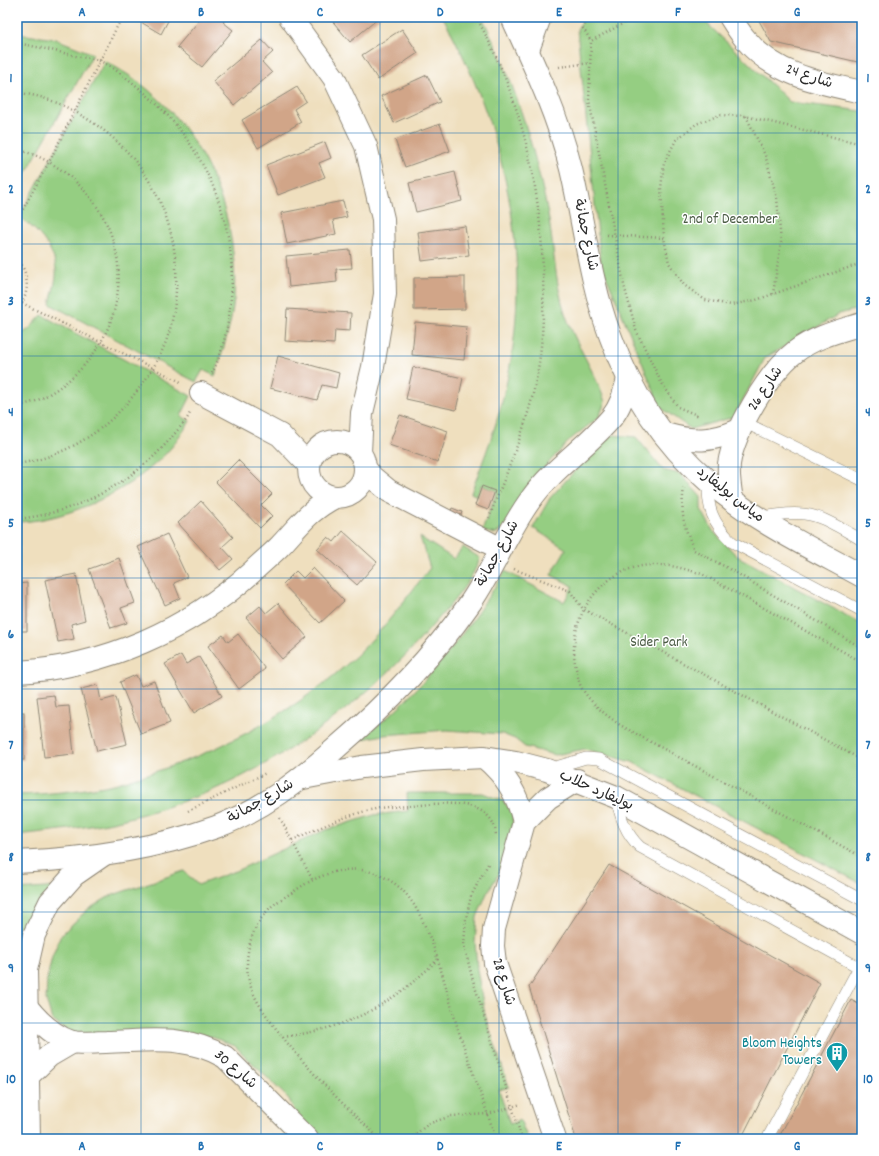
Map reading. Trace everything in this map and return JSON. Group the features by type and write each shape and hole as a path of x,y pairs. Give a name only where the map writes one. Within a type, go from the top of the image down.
{"street":[{"path":"17,672 44,670 110,655 172,629 229,592 278,547 302,520 317,507 344,495 362,482 362,413 373,367 386,294 383,219 366,146 334,78 290,17"},
{"name":"شارع جمانة","path":"17,862 104,855 162,844 210,829 270,800 301,778 354,733 396,694 436,651 470,604 521,513 546,480 612,417 621,401 628,379 610,334 595,284 571,168 552,105 512,17"},
{"path":"528,50 540,17"},
{"name":"شارع 24","path":"730,17 747,41 769,61 796,76 862,92"},
{"name":"شارع 26","path":"732,500 729,482 729,465 733,447 742,426 776,371 795,352 817,338 862,324"},
{"name":"مياس بوليفارد","path":"628,379 651,417 685,458 708,480 732,500 758,518 862,576"},
{"path":"201,393 280,435 331,442 347,442 363,460 376,481 389,491 481,538 498,555"},
{"path":"302,520 309,502 311,456 351,428 362,413"},
{"path":"665,434 683,439 703,440 721,437 742,426"},
{"path":"280,435 311,474 318,490 344,495 374,495 498,555"},
{"name":"بوليفارد حلاب","path":"301,778 362,766 484,757 516,762 547,770 577,780 616,797 862,933"},
{"name":"شارع 28","path":"484,757 499,770 511,785 520,803 524,822"},
{"name":"شارع 28","path":"555,1139 495,963 493,946 494,929 497,912 524,822 548,798 577,780"},
{"path":"29,1139 26,970 34,935 50,902 74,875 104,855"},
{"name":"شارع 30","path":"27,1007 47,1029 73,1042 176,1040 194,1043 210,1048 225,1057 307,1139"},
{"name":"شارع 30","path":"28,1076 49,1056 73,1042"}],"lane":[{"path":"742,426 862,480"},
{"path":"708,480 707,495 711,513 719,529 732,542 862,611"},
{"path":"758,518 790,512 806,513 822,518 862,540"},
{"path":"547,770 586,758 599,759 862,900"},
{"path":"616,797 625,829 631,839 640,847 860,968 767,1139"}],"path":[{"path":"17,220 49,162 122,17"},
{"path":"476,17 488,38 510,89 526,137 536,187 541,223 544,287 542,338 537,374 527,417 481,538"},
{"path":"588,17 584,28 591,42 589,100 624,285 636,330 660,382 678,407 706,419"},
{"path":"591,42 635,17"},
{"path":"17,43 100,62 136,86 165,111 190,142 206,169 223,212 231,250 232,289 228,328 216,365 187,418 158,454 122,482 82,504 38,517 17,520"},
{"path":"536,70 590,63"},
{"path":"17,93 51,100 75,111 104,131 132,156 154,186 169,220 176,257 177,294 170,330 153,369 139,390 117,415 91,436 62,452 30,462 17,464"},
{"path":"862,144 745,116 720,115 696,124 676,140 664,163 660,188 664,238 669,263 684,285 705,300 731,305 756,300 862,263"},
{"path":"745,116 765,155 777,198 781,242 773,294"},
{"path":"17,150 29,152 49,162 71,176 89,195 104,216 114,240 119,266 118,292 113,317 102,343 65,384 39,400 17,407"},
{"path":"584,234 664,238"},
{"path":"17,258 23,267 27,285 22,304 17,310"},
{"path":"22,304 201,393"},
{"path":"498,555 570,591 583,609 862,760"},
{"path":"862,662 702,574 677,566 650,565 624,572 602,585 583,609 574,631 573,659 581,686 597,708 620,725 862,857"},
{"path":"182,814 270,772"},
{"path":"270,800 312,879"},
{"path":"292,840 331,822 376,809 442,803 468,806 485,814 495,827 496,838"},
{"path":"491,858 471,896 466,918 464,945 472,977 522,1139"},
{"path":"380,1139 336,1097 283,1037 262,1009 252,990 247,968 248,946 256,926 270,908 312,879 334,871 357,870 380,875 400,888 415,906 438,959 458,1029 496,1139"},
{"path":"283,1037 312,1033 341,1025 368,1013 393,998 417,980 438,959"},
{"path":"410,1139 428,1124 451,1116 488,1114 541,1099"}],"green space":[{"path":"443,17 482,17 503,63 521,111 535,159 547,209 561,300 574,336 596,379 605,402 599,417 571,439 537,475 510,521 496,534 482,531 497,491 481,485 477,496 471,493 496,424 507,381 515,334 517,287 515,240 508,193 497,148 483,103 464,59"},
{"name":"2nd of December","path":"585,17 700,17 790,102 862,111 862,308 839,314 765,358 734,417 691,429 661,408 601,264 577,29"},
{"path":"17,34 56,39 93,54 17,189"},
{"path":"105,61 141,84 164,104 183,127 200,152 214,180 224,209 231,239 234,269 233,309 224,348 215,376 203,370 196,382 50,304 56,276 54,258 40,235 19,217"},
{"path":"42,315 191,396 181,416 190,421 173,446 156,463 139,477 120,489 100,500 58,516 17,522 17,337 29,329"},
{"name":"Sider Park","path":"612,435 636,437 663,470 680,474 701,497 701,509 713,531 737,556 862,624 862,884 632,762 585,749 555,755 525,747 515,739 502,734 447,730 384,735 357,740 389,716 437,666 466,629 505,571 564,602 573,586 551,575 566,549 533,528 550,498 593,451"},
{"path":"420,537 454,559 463,547 480,558 476,568 464,588 426,633 355,702 328,723 271,760 242,776 191,799 144,814 108,823 17,835 17,795 87,789 110,785 148,774 232,741 258,727 309,694 333,676 366,646 430,568"},
{"path":"407,793 483,793 503,801 513,813 512,853 487,893 477,917 475,942 477,969 485,1015 509,1087 499,1090 510,1124 520,1120 528,1139 320,1139 296,1114 289,1099 235,1046 212,1037 191,1033 78,1039 52,1020 46,1000 47,979 52,957 61,935 87,910 110,896 184,871 198,885 238,870 323,831 374,815 408,811"},
{"path":"60,887 17,987 17,890"}],"building":[{"path":"170,17 161,34 134,18"},
{"path":"202,17 226,17 223,22 233,30 202,67 177,47"},
{"path":"329,17 380,17 350,42"},
{"path":"757,17 862,17 862,63 771,42"},
{"path":"402,29 418,53 378,80 362,55"},
{"path":"262,40 273,52 262,62 272,73 234,105 213,81"},
{"path":"427,75 440,102 394,123 381,96"},
{"path":"297,87 306,101 294,109 301,122 258,148 242,120"},
{"path":"440,124 450,151 405,167 395,140"},
{"path":"325,142 331,158 319,163 325,177 278,195 266,165"},
{"path":"455,172 462,201 416,212 409,183"},
{"path":"343,201 347,217 333,220 336,234 287,244 281,213"},
{"path":"465,226 469,255 422,261 418,232"},
{"path":"350,250 352,268 336,269 337,282 289,287 286,256"},
{"path":"465,277 465,309 414,310 414,278"},
{"path":"287,309 351,313 350,331 335,330 334,344 285,341"},
{"path":"415,322 467,327 464,360 412,355"},
{"path":"278,356 339,373 336,388 322,385 317,400 270,388"},
{"path":"413,367 463,378 456,410 406,399"},
{"path":"400,415 448,431 438,462 389,445"},
{"path":"238,460 272,494 261,505 272,516 260,528 216,482"},
{"path":"482,486 495,491 488,510 475,505"},
{"path":"201,501 233,537 222,547 233,559 220,570 178,523"},
{"path":"452,508 462,512 459,521 448,517"},
{"path":"343,531 377,562 357,585 317,549 328,537 334,542"},
{"path":"167,534 187,577 174,583 180,598 165,605 138,547"},
{"path":"119,558 135,603 121,608 127,623 111,628 89,569"},
{"path":"313,568 344,601 320,623 283,584 296,571 303,578"},
{"path":"76,574 85,620 71,624 74,639 58,642 45,580"},
{"path":"27,583 27,631 17,631 17,584"},
{"path":"278,603 307,637 282,659 246,618 260,606 266,613"},
{"path":"238,634 265,669 239,689 208,646 223,635 228,642"},
{"path":"862,638 862,646 857,644"},
{"path":"181,655 186,664 199,657 222,696 194,713 165,664"},
{"path":"136,675 141,686 154,681 170,723 141,734 120,682"},
{"path":"98,685 101,701 116,697 127,744 97,751 81,689"},
{"path":"54,695 56,707 69,706 74,754 44,757 37,697"},
{"path":"17,712 24,712 24,760 17,760"},
{"path":"609,865 820,983 741,1139 576,1139 529,987"},
{"name":"Bloom Heights Towers","path":"851,1000 862,1006 862,1139 778,1139"}],"place":[{"name":"Bloom Heights Towers","path":"837,1072"}]}
